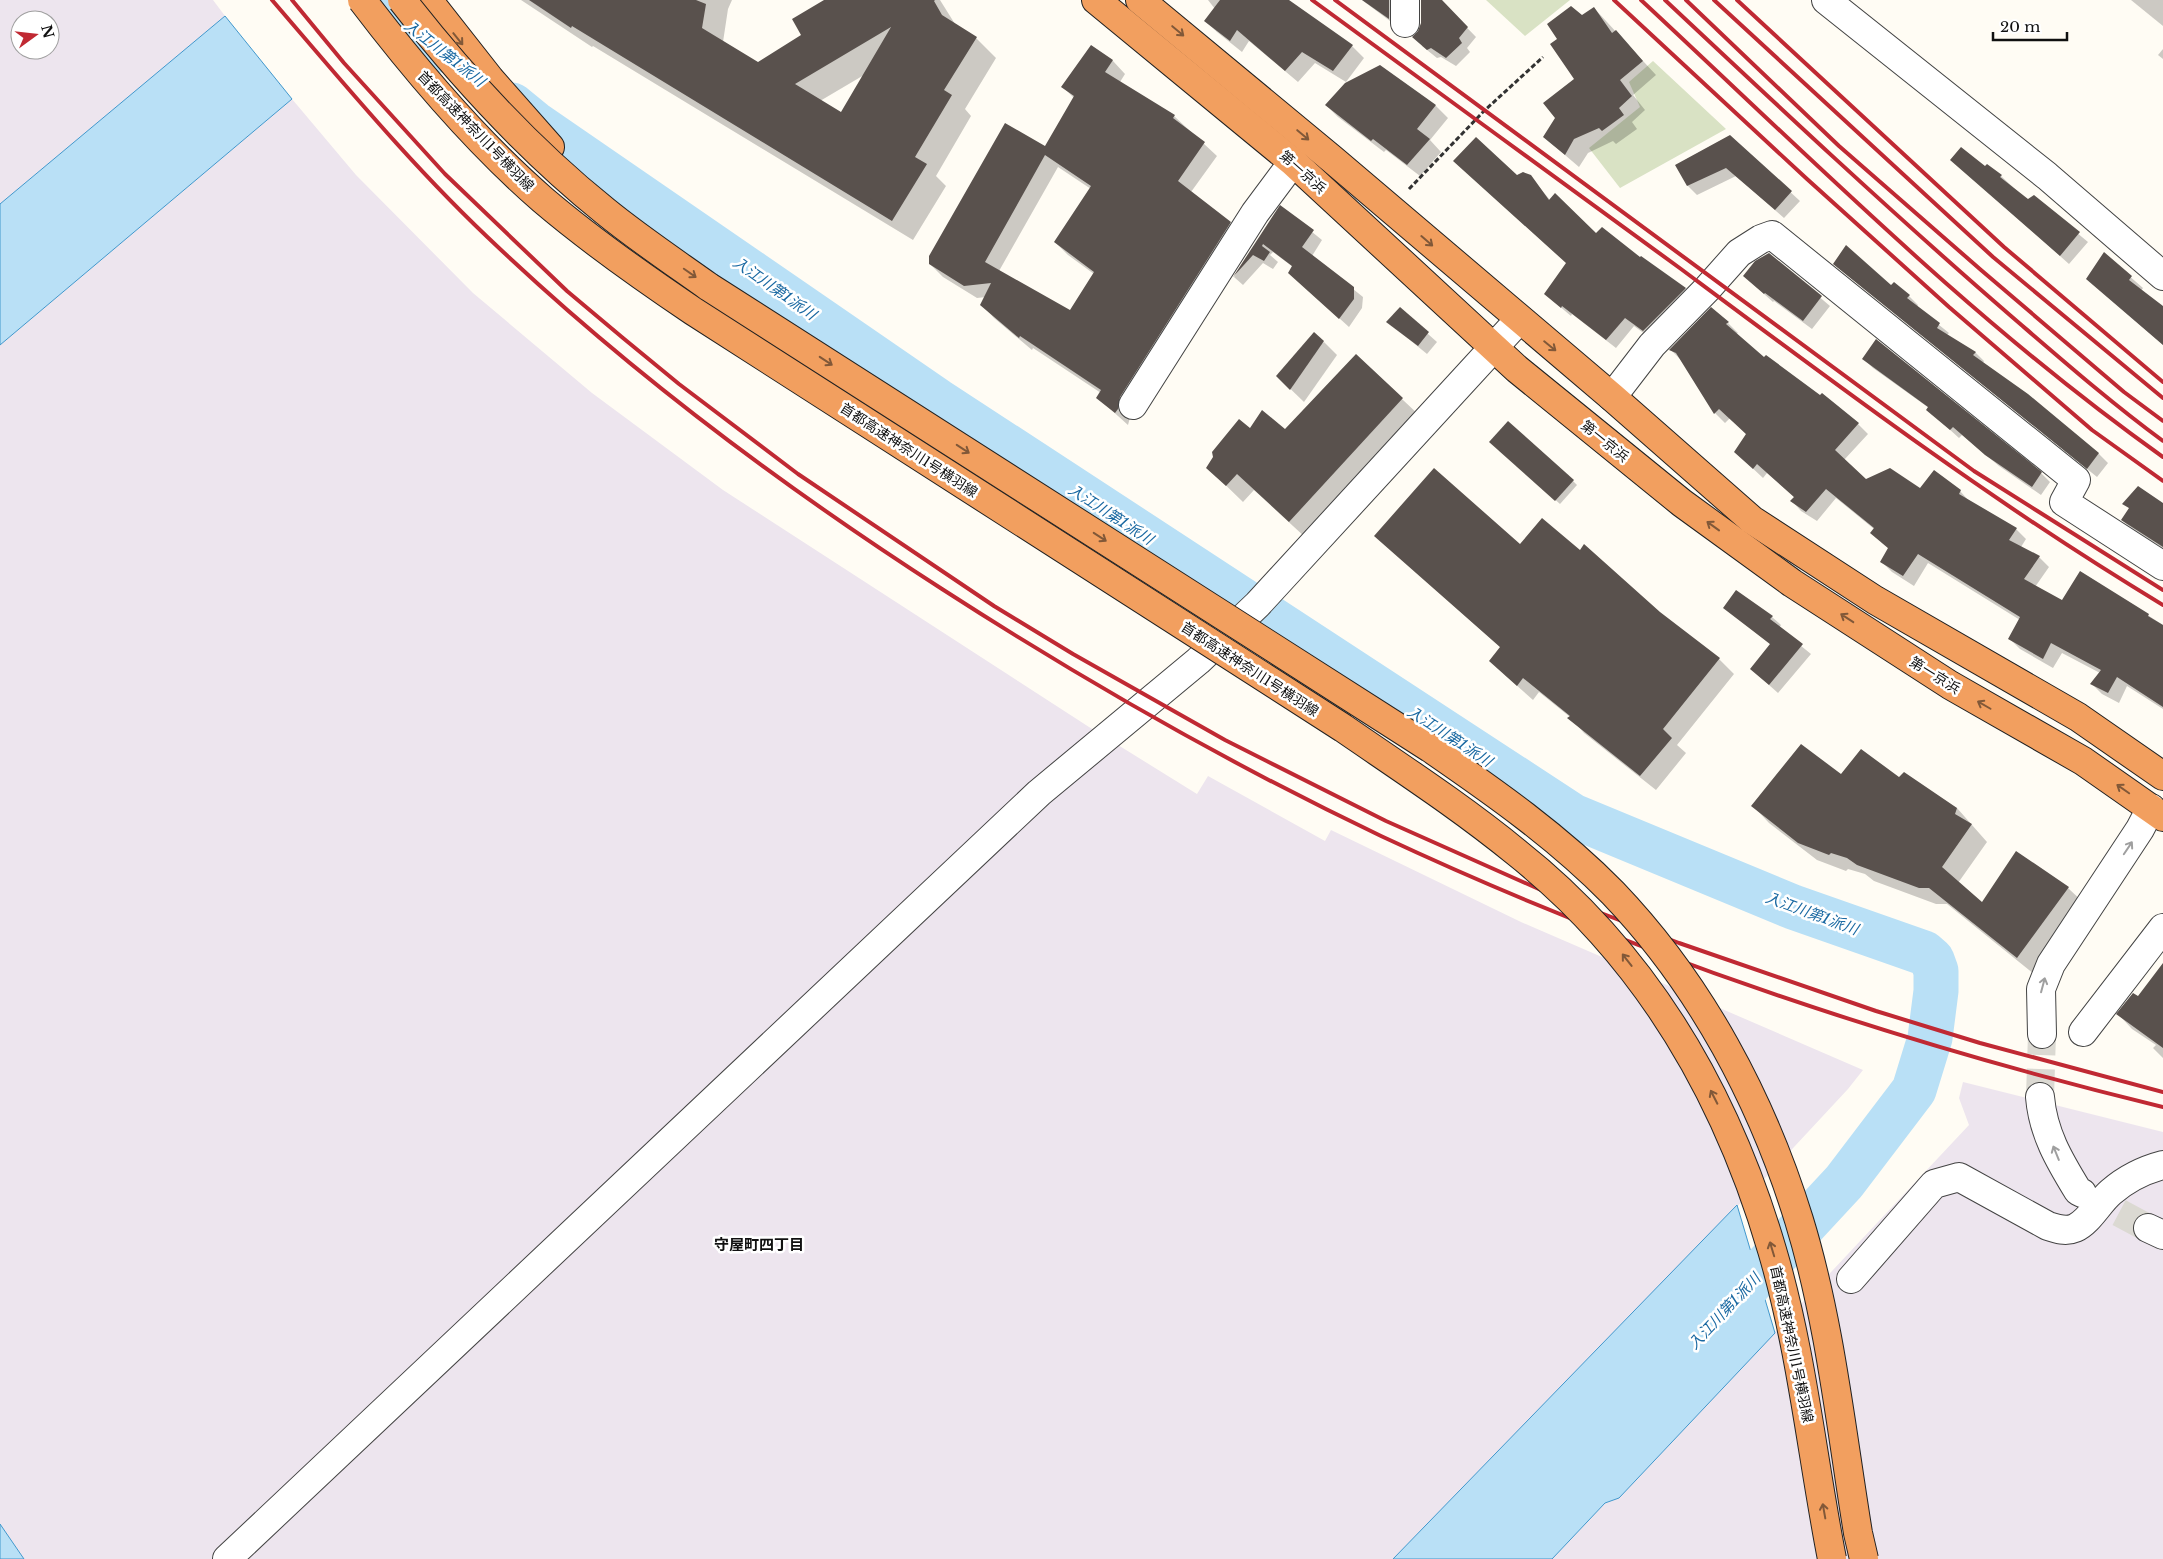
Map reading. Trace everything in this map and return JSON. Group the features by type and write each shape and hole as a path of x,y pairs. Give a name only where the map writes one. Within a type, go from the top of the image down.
{"highway":[{"path":"352,0 404,55"},
{"name":"首都高速神奈川1号横羽線","path":"362,0 404,55 499,158 542,199 640,275 1343,728 1410,774 1518,853 1556,886 1618,949 1648,987 1701,1072 1724,1117 1755,1199 1773,1251 1784,1300 1832,1559"},
{"name":"首都高速神奈川1号横羽線","path":"402,0 472,85 515,130 606,212 710,287 1430,748 1535,822 1613,894 1677,971 1703,1009 1728,1052 1772,1141 1799,1222 1820,1308 1864,1559"},
{"path":"428,0 530,125 609,207 658,250"},
{"name":"第一京浜","path":"1096,0 1293,162 1546,394 1682,503 1792,583 1950,685 2083,761 2157,813"},
{"name":"第一京浜","path":"1140,0 1332,159 1519,320 1612,397 1752,520 1875,600 2078,716 2163,776"}],"street":[{"path":"1826,0 2047,176 2163,276"},
{"path":"1133,405 1255,213 1293,162"},
{"path":"1612,397 1652,345 1708,289 1739,253 1761,239 1772,235 2076,480 2064,502 2163,566"},
{"path":"227,1559 1039,793 1198,661 1258,604 1519,320"},
{"path":"2042,1034 2041,989 2050,964 2140,829 2157,813"},
{"path":"2083,1032 2163,928"},
{"path":"2040,1097 2042,1119 2059,1160 2078,1191 2082,1193"},
{"path":"1851,1279 1934,1184 1959,1176 2048,1226 2062,1230 2075,1228 2085,1221 2111,1191 2126,1181 2147,1170 2163,1165"}],"path":[{"path":"1408,190 1484,111 1543,57"}],"shaded area":[{"path":"0,0 213,0 225,16 0,204"},
{"path":"292,99 356,175 473,293 592,393 723,490 1089,727 1197,794 1208,776 1325,841 1331,830 1521,922 1863,1070 1848,1089 1768,1175 1393,1559 24,1559 0,1524 0,345"},
{"path":"1963,1082 2163,1132 2163,1559 1552,1559 1605,1503 1619,1498 1969,1125 1959,1098"}],"green space":[{"path":"1486,0 1570,0 1525,36"},
{"path":"1653,61 1726,129 1620,188 1589,148 1640,107 1629,82"}],"water":[{"path":"225,16 292,99 0,345 0,204"},
{"path":"1737,1205 1775,1333 1619,1498 1605,1503 1552,1559 1393,1559"},
{"path":"0,1524 24,1559 0,1559"}],"building":[{"path":"529,0 696,0 706,4 702,28 758,62 801,35 792,19 824,0 935,0 942,15 977,37 944,90 952,95 915,157 927,164 892,221 572,26 571,28","holes":["891,27 841,112 795,84"]},
{"path":"1220,0 1289,0 1353,45 1333,71 1302,52 1285,71 1237,30 1230,41 1204,21"},
{"path":"1362,0 1389,0 1389,19"},
{"path":"1421,0 1442,0 1468,27 1459,38 1462,43 1446,58 1431,48 1427,50 1412,37 1418,31 1421,23"},
{"path":"1571,6 1582,15 1594,7 1612,33 1616,30 1643,61 1620,80 1632,96 1619,108 1624,115 1602,131 1599,128 1574,139 1565,155 1543,137 1555,118 1543,103 1574,79 1550,44 1557,39 1547,24"},
{"path":"1091,45 1113,60 1105,72 1175,115 1173,118 1205,142 1178,181 1231,222 1120,397 1118,409 1115,413 1096,398 1101,390 1020,336 1019,338 980,305 991,283 964,286 929,264 929,256 1005,123 1045,146 1074,96 1061,87","holes":["1045,155 1091,186 1054,242 1094,272 1070,310 985,262"]},
{"path":"1380,65 1436,105 1417,129 1430,139 1407,165 1373,139 1371,141 1325,105 1345,83"},
{"path":"1730,135 1792,191 1775,210 1726,168 1687,186 1675,165"},
{"path":"1476,137 1517,175 1523,172 1531,175 1549,200 1555,193 1596,233 1602,227 1640,257 1686,288 1643,331 1625,318 1606,340 1562,306 1561,308 1544,294 1566,263 1453,161"},
{"path":"1961,147 1985,166 1987,164 2002,175 2000,177 2028,199 2034,195 2080,232 2060,256 1950,160"},
{"path":"1280,205 1314,230 1302,247 1354,287 1354,299 1339,319 1288,273 1292,266 1263,244 1262,246 1270,252 1264,261 1253,255 1233,277"},
{"path":"1846,245 1891,285 1894,282 1910,295 1907,298 1940,323 1937,328 1976,352 1973,355 2028,394 2099,453 2087,469 1833,264"},
{"path":"2104,252 2132,276 2129,280 2163,306 2163,345 2086,279"},
{"path":"1769,253 1822,296 1803,321 1764,294 1743,276 1755,261"},
{"path":"1400,307 1429,332 1418,346 1386,322"},
{"path":"1711,307 1729,322 1726,324 1764,357 1766,355 1820,395 1822,393 1859,423 1835,450 1866,479 1890,468 1920,488 1934,470 1961,490 1959,494 2017,528 2009,540 2040,556 2024,579 2062,600 2080,571 2149,614 2148,616 2163,625 2163,707 2117,677 2108,693 2090,684 2101,670 2051,643 2043,659 2008,639 2020,617 1918,554 1903,576 1880,562 1888,548 1870,533 1874,528 1826,489 1806,512 1790,501 1794,497 1757,464 1753,469 1734,452 1746,434 1719,409 1714,414 1676,353 1669,350"},
{"path":"1314,332 1324,341 1290,390 1276,376"},
{"path":"1876,339 2042,472 2032,487 1985,455 1953,427 1950,430 1926,410 1928,407 1862,359"},
{"path":"1356,354 1403,398 1289,522 1237,474 1226,486 1206,468 1213,457 1212,452 1239,419 1250,428 1262,410 1285,429"},
{"path":"1508,421 1574,480 1555,501 1489,442"},
{"path":"1434,468 1520,544 1542,518 1580,550 1584,544 1660,612 1720,658 1663,729 1672,738 1640,776 1567,718 1570,716 1523,678 1517,686 1489,661 1500,647 1374,536"},
{"path":"2138,486 2163,503 2163,547 2121,520 2129,508 2122,504"},
{"path":"1736,590 1773,616 1770,619 1803,644 1769,685 1750,669 1770,644 1723,608"},
{"path":"1801,744 1841,774 1861,749 1899,777 1904,772 1957,808 1955,814 1972,824 1942,867 1982,902 2016,851 2069,887 2017,958 1929,888 1919,888 1857,865 1847,858 1831,853 1829,855 1798,843 1751,806"},
{"path":"2163,963 2163,1048 2116,1014 2133,993 2138,996"}],"waterway":[{"name":"入江川第1派川","path":"379,0 442,50"},
{"name":"入江川第1派川","path":"512,105 534,123 938,401 1573,816 1793,907 1924,953 1932,960 1936,971 1936,991 1930,1038 1914,1090 1844,1182 1715,1321"}],"tunnel":[{"path":"2040,1097 2042,1034"},
{"path":"2082,1193 2148,1228"}],"railway":[{"path":"272,0 410,159 439,189 499,248 551,295 658,386 713,429 883,551 995,623 1103,688 1269,780 1381,836 1475,879 1571,919 1765,991 1864,1024 1963,1054 2163,1107"},
{"path":"292,0 344,63 445,174 567,291 623,338 679,384 798,474 994,606 1073,654 1225,740 1386,821 1541,890 1679,943 1876,1011 1980,1043 2163,1092"},
{"path":"1312,0 1918,443 2039,526 2163,605"},
{"path":"1335,0 1974,471 2163,590"},
{"path":"1614,0 1807,179 1949,307 2092,430 2163,481"},
{"path":"1641,0 1959,295 2025,351 2163,457"},
{"path":"1665,0 1836,160 1967,278 2086,380 2163,441"},
{"path":"1686,0 1839,146 2124,392 2163,421"},
{"path":"1714,0 1993,257 2163,398"},
{"path":"1737,0 2004,247 2163,382"}],"district":[{"name":"守屋町四丁目","path":"759,1244"}]}
